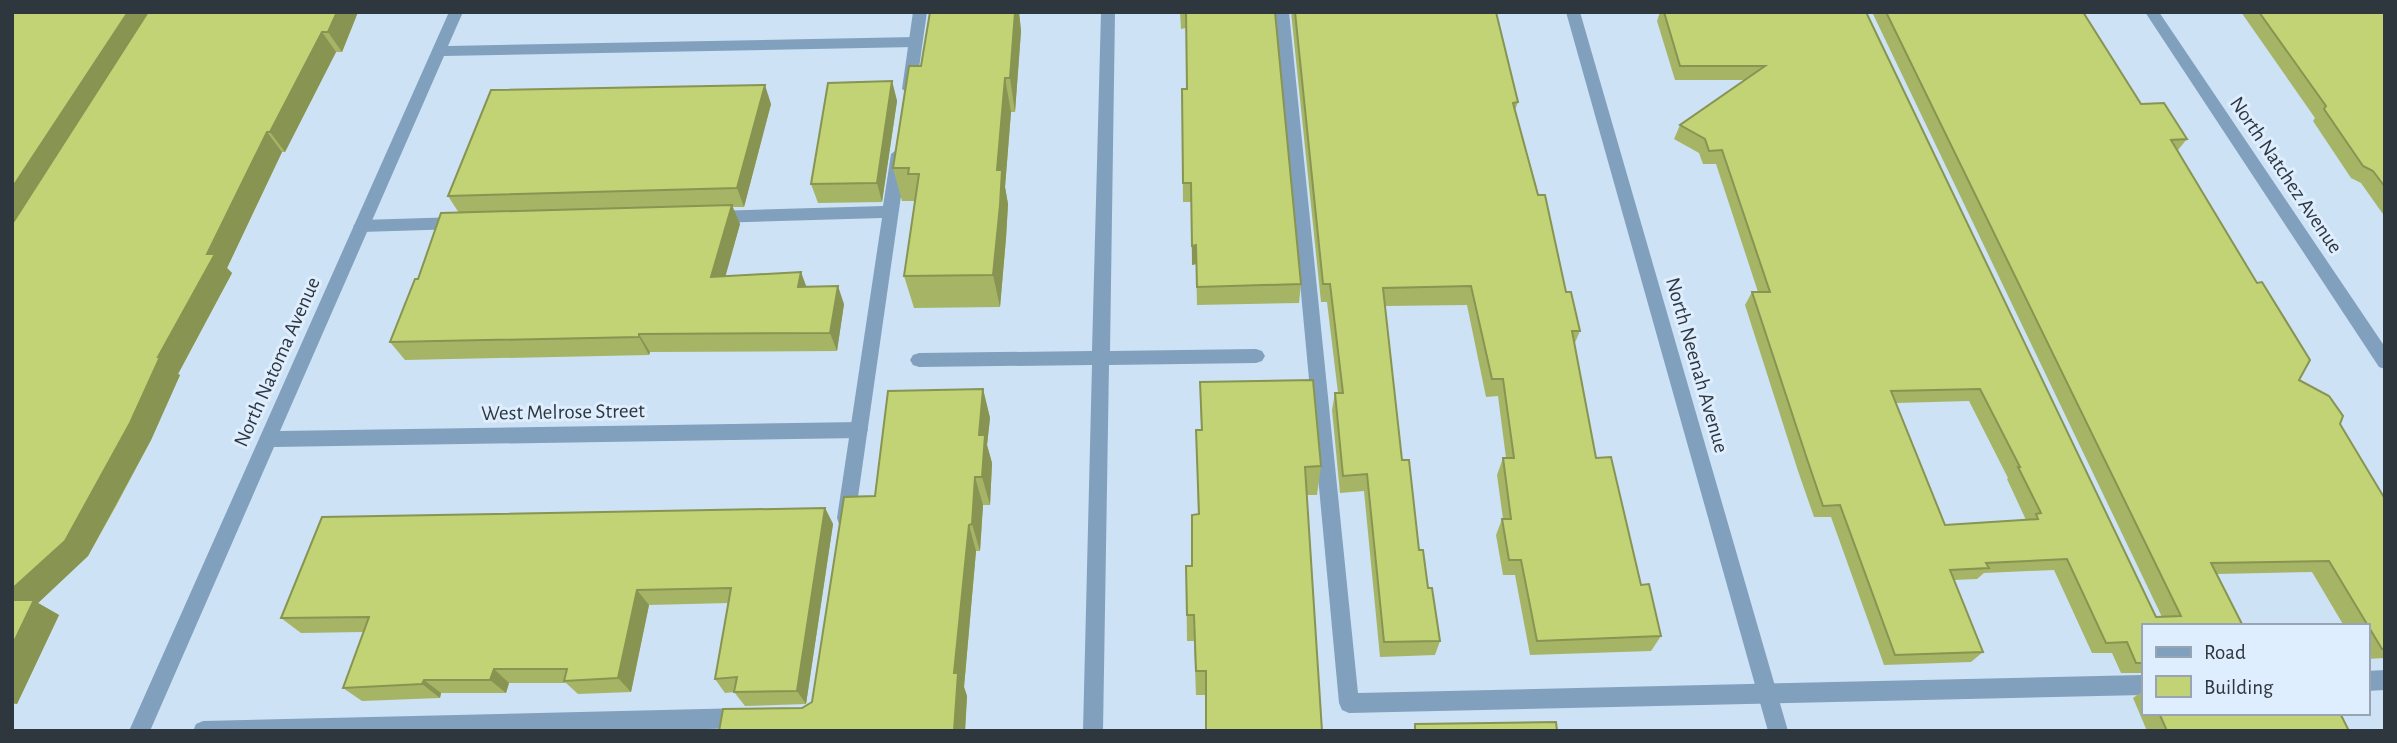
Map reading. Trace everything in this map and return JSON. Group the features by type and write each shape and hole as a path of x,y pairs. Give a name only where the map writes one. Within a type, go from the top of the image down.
{"street":[{"name":"North Natoma Avenue","path":"139,731 456,12"},
{"path":"906,107 920,12"},
{"path":"1093,731 1108,12"},
{"path":"1282,12 1349,703 2142,685"},
{"name":"North Neenah Avenue","path":"1573,12 1778,731"},
{"name":"North Natchez Avenue","path":"2152,12 2385,362"},
{"path":"439,51 915,42"},
{"path":"843,539 902,134"},
{"path":"696,217 891,212"},
{"path":"361,226 473,223"},
{"path":"919,360 1256,356"},
{"name":"West Melrose Street","path":"268,439 859,430"},
{"path":"203,731 761,718"}],"building":[{"path":"12,12 128,12 12,188"},
{"path":"148,12 337,12 328,32 322,32 270,132 267,132 207,254 215,254 158,357 130,423 65,541 12,589 12,224"},
{"path":"930,12 1015,12 1010,78 1005,78 997,170 1002,170 993,275 904,276 919,174 908,174 909,168 893,168 909,66 921,66"},
{"path":"1186,12 1275,12 1301,284 1197,287 1196,245 1192,246 1191,183 1183,183 1182,89 1187,89"},
{"path":"1295,12 1496,12 1518,102 1513,103 1538,195 1545,195 1566,292 1571,292 1580,331 1572,331 1596,458 1611,457 1641,585 1649,584 1661,636 1537,641 1521,560 1509,560 1502,519 1511,519 1503,458 1514,458 1503,379 1492,379 1471,286 1383,288 1402,460 1409,460 1419,550 1423,550 1428,588 1432,588 1440,641 1384,642 1367,474 1343,476 1335,393 1343,393 1330,284 1323,284"},
{"path":"1664,12 1866,12 2156,617 2181,616 1886,12 2083,12 2141,104 2164,103 2187,139 2171,140 2257,283 2262,282 2310,360 2299,380 2329,396 2343,416 2340,424 2385,499 2385,649 2382,649 2329,561 2211,563 2242,624 2142,624 2142,663 2136,663 2127,642 2106,643 2067,559 1986,563 1989,568 1950,570 1983,652 1895,655 1840,505 1823,506 1752,292 1770,292 1722,150 1709,151 1705,139 1680,125 1765,66 1680,66","holes":["1980,389 2041,513 2036,514 2038,519 1945,525 1891,391"]},
{"path":"2259,12 2385,12 2385,187 2373,171 2363,166 2324,109 2326,106"},
{"path":"892,81 877,183 811,184 828,83"},
{"path":"765,85 737,188 448,196 491,90"},
{"path":"732,205 711,277 801,272 798,287 838,286 830,333 639,334 639,337 390,342 415,279 418,279 441,213"},
{"path":"1313,380 1321,466 1305,467 1322,731 1206,731 1206,671 1196,671 1194,615 1187,615 1186,566 1192,566 1192,515 1199,514 1196,430 1202,430 1200,382"},
{"path":"983,389 979,435 985,435 982,477 975,477 972,524 969,525 954,673 958,673 954,731 719,731 723,709 802,708 812,702 844,497 875,496 888,391"},
{"path":"825,508 797,691 734,692 737,677 715,679 731,588 637,590 618,678 564,681 567,669 494,669 490,680 424,680 422,684 343,688 369,617 281,618 322,517"},
{"path":"12,600 34,600 12,646"},
{"path":"2160,715 2341,715 2349,731 2167,731"},
{"path":"1556,722 1557,731 1415,731 1415,724"}]}
